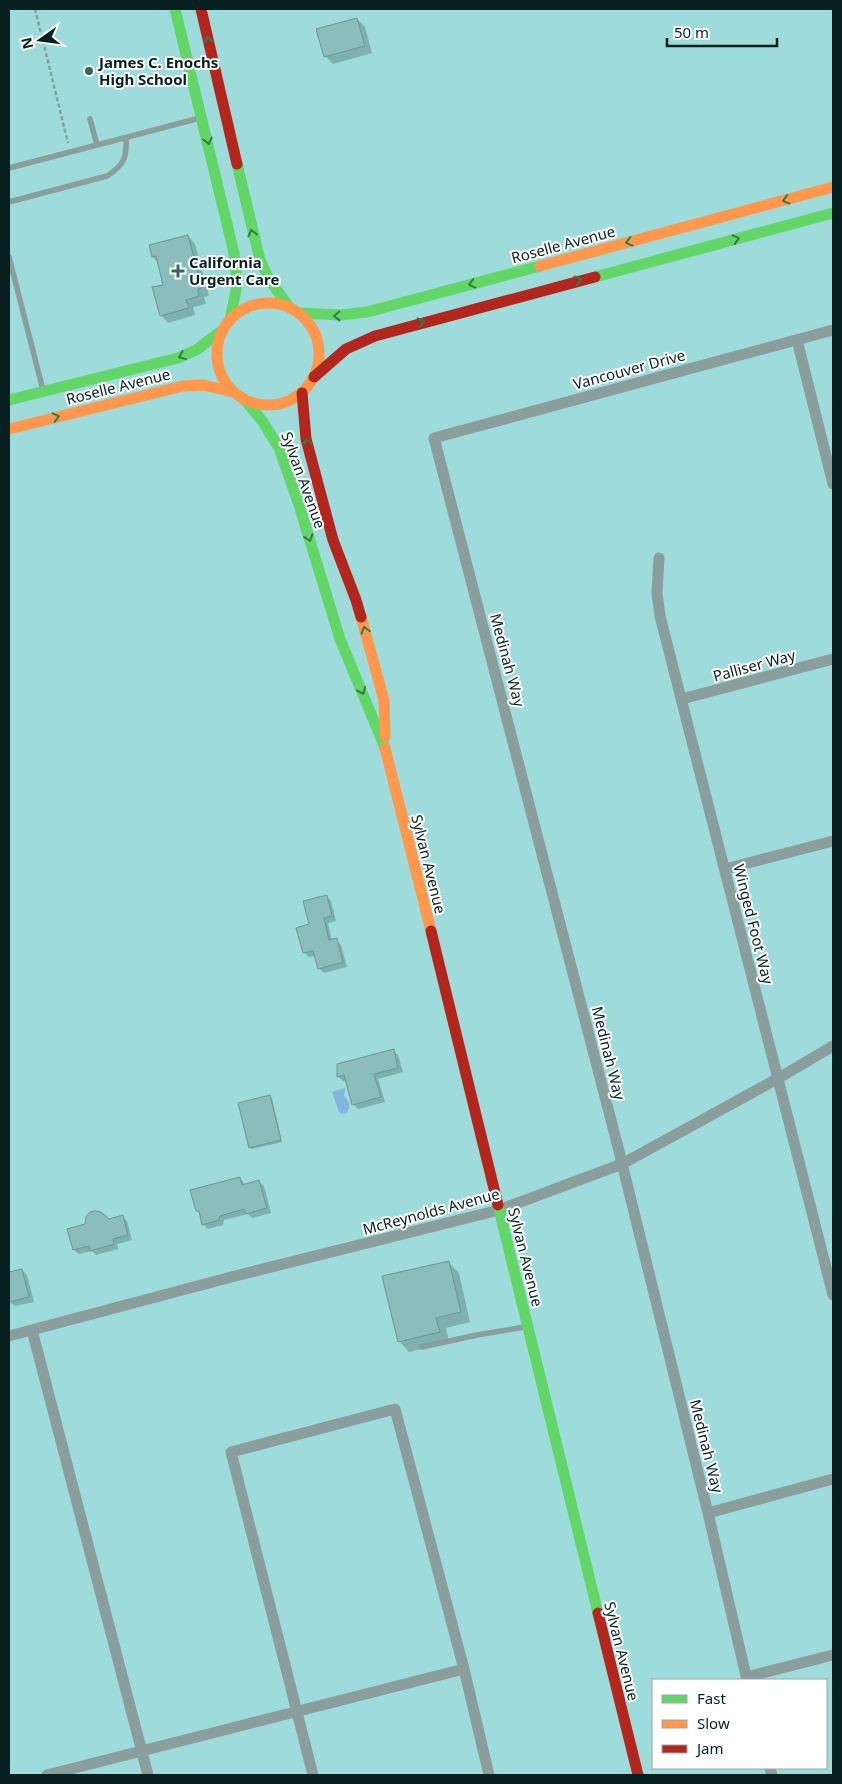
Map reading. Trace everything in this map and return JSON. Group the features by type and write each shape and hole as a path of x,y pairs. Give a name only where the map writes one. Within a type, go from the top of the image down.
{"main road":[{"path":"175,9 236,265 237,285 230,320"},
{"path":"201,9 257,252 269,279 289,307"},
{"name":"Roselle Avenue","path":"299,313 333,316 367,312 833,187"},
{"path":"314,377 319,360 318,344 313,329 299,313 289,307 271,303 256,304 244,309 230,320 223,330 218,346 218,362 223,378 234,392 245,400 266,406 279,404 291,400 302,393 314,377 346,349 381,334 833,213"},
{"name":"Roselle Avenue","path":"9,400 178,358 196,350 223,330"},
{"name":"Roselle Avenue","path":"9,429 183,386 203,385 234,392"},
{"name":"Sylvan Avenue","path":"302,393 308,446 333,540 356,600 384,700 385,746"},
{"name":"Sylvan Avenue","path":"245,400 263,422 279,448 299,505 340,639 385,746 638,1775"}],"street":[{"name":"Vancouver Drive","path":"434,438 833,330"},
{"path":"797,340 833,484"},
{"name":"Medinah Way","path":"434,438 622,1164 708,1512 746,1679"},
{"name":"Winged Foot Way","path":"659,558 657,593 660,616 833,1295"},
{"name":"Palliser Way","path":"682,699 833,659"},
{"path":"725,869 833,841"},
{"name":"McReynolds Avenue","path":"9,1336 239,1275 499,1210 622,1164 833,1046"},
{"path":"32,1330 148,1775"},
{"path":"313,1775 230,1452 395,1409 464,1669 489,1775"},
{"path":"708,1512 833,1479"},
{"path":"746,1679 833,1655"},
{"path":"47,1775 464,1669"}],"lane":[{"path":"9,168 202,118"},
{"path":"90,119 97,145"},
{"path":"9,202 107,176 116,170 124,160 127,152 126,138"},
{"path":"9,257 43,391"},
{"path":"422,1347 527,1326"}],"path":[{"path":"35,9 69,143 60,145"}],"water":[{"path":"345,1088 344,1096 349,1106 347,1113 342,1114 339,1112 332,1092"}],"building":[{"path":"357,18 365,46 324,57 316,29"},
{"name":"California Urgent Care","path":"188,235 202,288 198,289 199,296 186,300 189,308 160,316 152,287 163,285 156,256 152,257 149,245"},
{"path":"327,895 332,916 324,918 329,940 337,938 343,962 318,969 313,951 303,953 296,928 309,924 303,901"},
{"path":"394,1049 398,1068 374,1074 381,1097 352,1105 344,1075 337,1077 337,1064"},
{"path":"270,1095 281,1140 249,1148 238,1103"},
{"path":"240,1177 242,1185 259,1180 267,1208 246,1214 244,1209 220,1216 219,1220 202,1225 199,1211 196,1211 190,1190"},
{"path":"90,1212 101,1212 109,1219 123,1215 128,1235 113,1239 114,1244 90,1251 89,1246 73,1250 67,1229 85,1224 86,1216"},
{"path":"449,1261 461,1312 436,1318 440,1332 398,1342 382,1276"},
{"path":"22,1269 29,1297 9,1302 9,1272"}],"traffic: fast":[{"path":"175,9 234,253 237,285 230,320"},
{"path":"237,164 260,260 270,281 289,307"},
{"path":"595,277 833,213"},
{"path":"299,313 341,315 367,312 540,266"},
{"path":"9,400 178,358 196,350 223,330"},
{"path":"245,400 263,422 279,448 299,505 340,639 385,748"},
{"path":"498,1205 598,1613"}],"traffic: slow":[{"path":"540,266 833,187"},
{"path":"268,303 288,307 304,318 315,334 319,354 315,374 304,390 288,401 268,405 248,401 232,390 221,374 217,354 221,334 232,318 248,307 268,303"},
{"path":"9,429 183,386 203,385 234,392"},
{"path":"361,617 384,700 385,737"},
{"path":"385,748 431,931"}],"traffic: jam":[{"path":"201,9 237,164"},
{"path":"314,377 346,349 375,336 595,277"},
{"path":"302,393 306,439 333,540 361,617"},
{"path":"431,931 498,1205"},
{"path":"598,1613 638,1775"}],"place":[{"name":"James C. Enochs High School","path":"89,71"},
{"name":"California Urgent Care","path":"178,271"}]}
